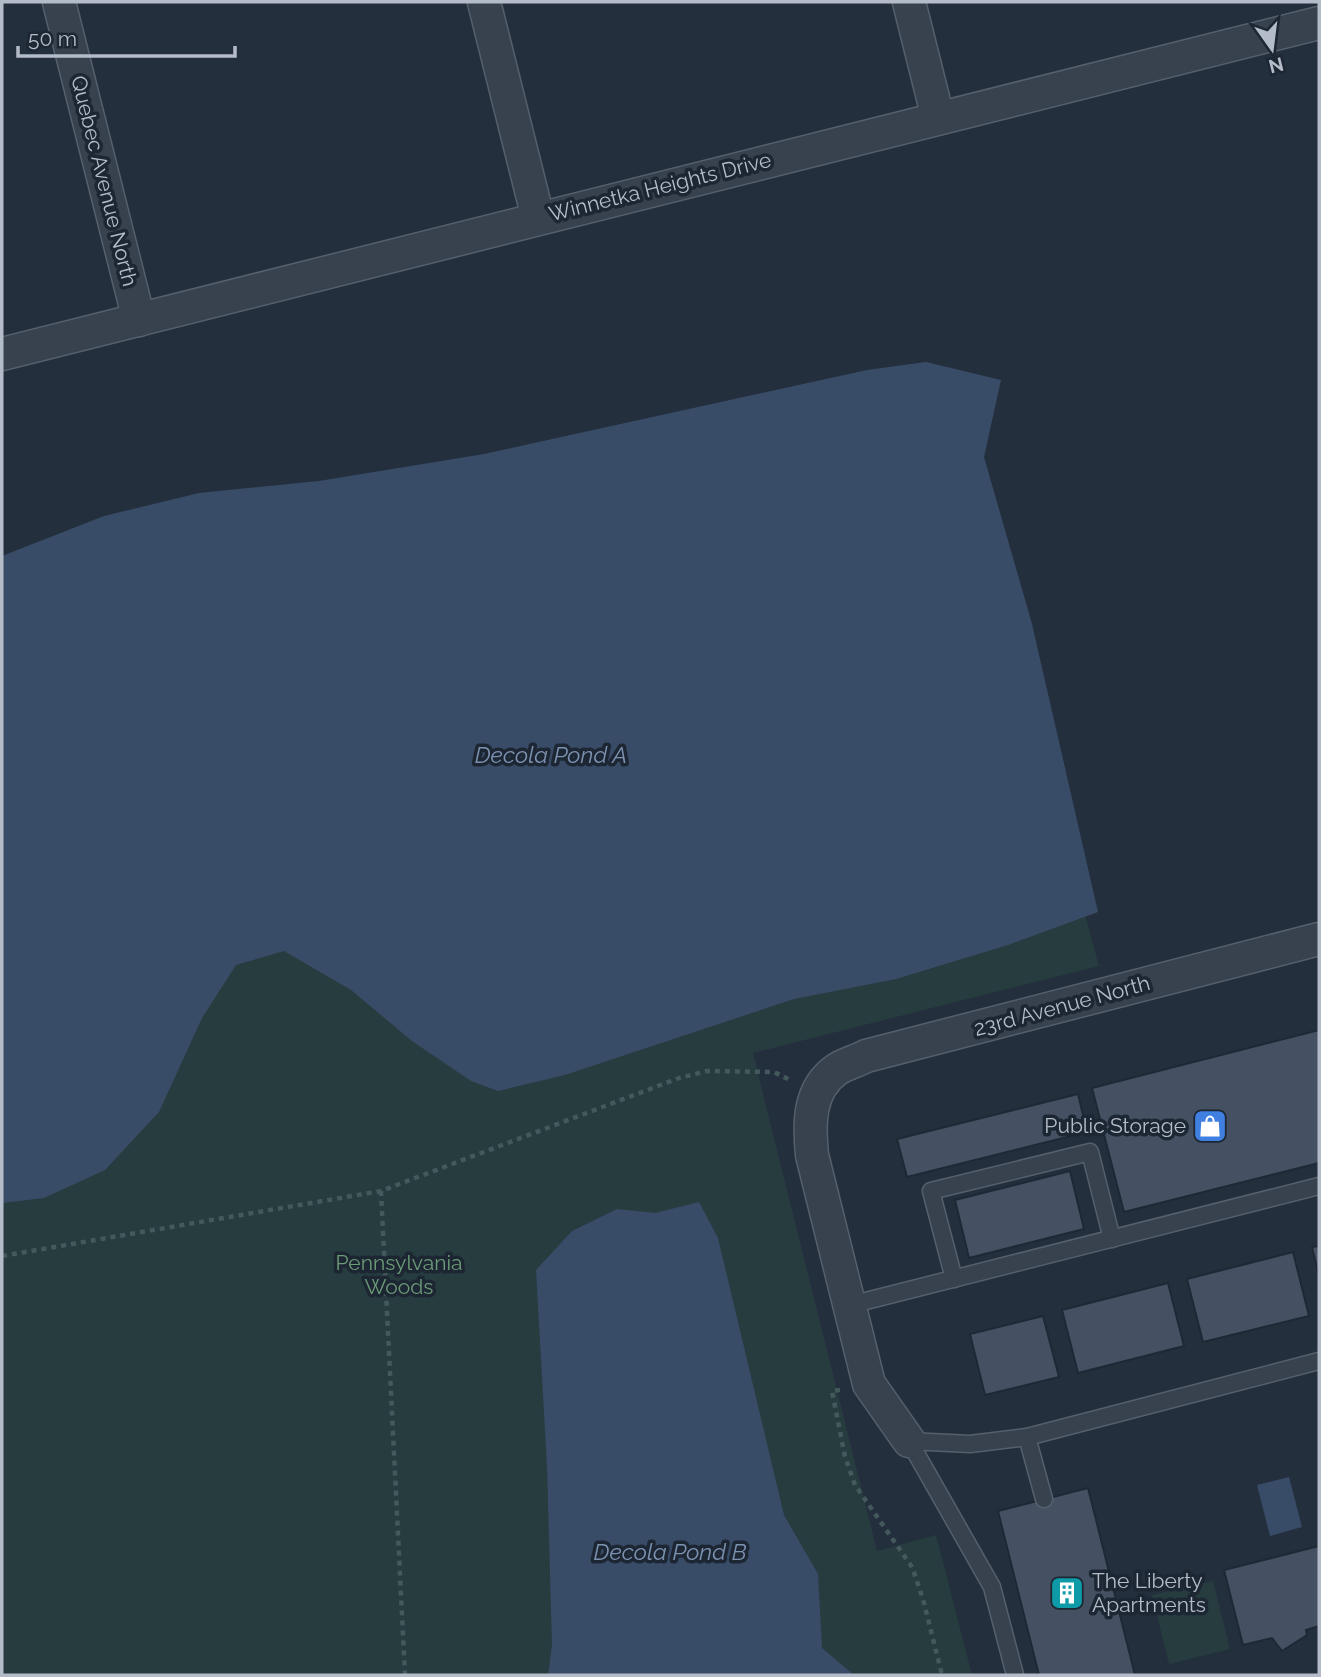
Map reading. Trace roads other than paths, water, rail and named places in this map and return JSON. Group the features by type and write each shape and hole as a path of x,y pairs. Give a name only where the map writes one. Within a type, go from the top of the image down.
{"street":[{"name":"Quebec Avenue North","path":"59,2 139,320"},
{"path":"484,2 538,218"},
{"path":"909,2 938,118"},
{"name":"Winnetka Heights Drive","path":"2,354 1319,23"},
{"name":"23rd Avenue North","path":"850,1305 812,1155 809,1127 816,1093 835,1070 866,1056 1319,939"},
{"path":"850,1305 869,1384 909,1441"}],"lane":[{"path":"954,1279 931,1191 1090,1152 1112,1239"},
{"path":"850,1305 1319,1186"},
{"path":"909,1441 970,1444 1027,1437 1319,1361"},
{"path":"1027,1437 1044,1499"},
{"path":"909,1441 992,1587 1015,1675"}],"water":[{"name":"Decola Pond A","path":"926,362 1001,380 984,457 1032,624 1098,912 1008,945 896,979 794,999 565,1075 498,1091 471,1081 412,1041 351,990 284,951 236,965 202,1018 159,1112 105,1170 44,1198 2,1203 2,556 104,516 199,493 319,481 484,454 867,370"},
{"name":"Decola Pond B","path":"699,1202 718,1238 784,1515 818,1574 822,1648 854,1675 548,1675 552,1645 547,1466 536,1270 572,1231 617,1209 655,1213"},
{"path":"1289,1477 1302,1527 1270,1536 1257,1485"}],"place":[{"name":"Public Storage","path":"1210,1126"},
{"name":"The Liberty Apartments","path":"1067,1593"}],"park label":[{"name":"Pennsylvania Woods","path":"399,1275"}]}
